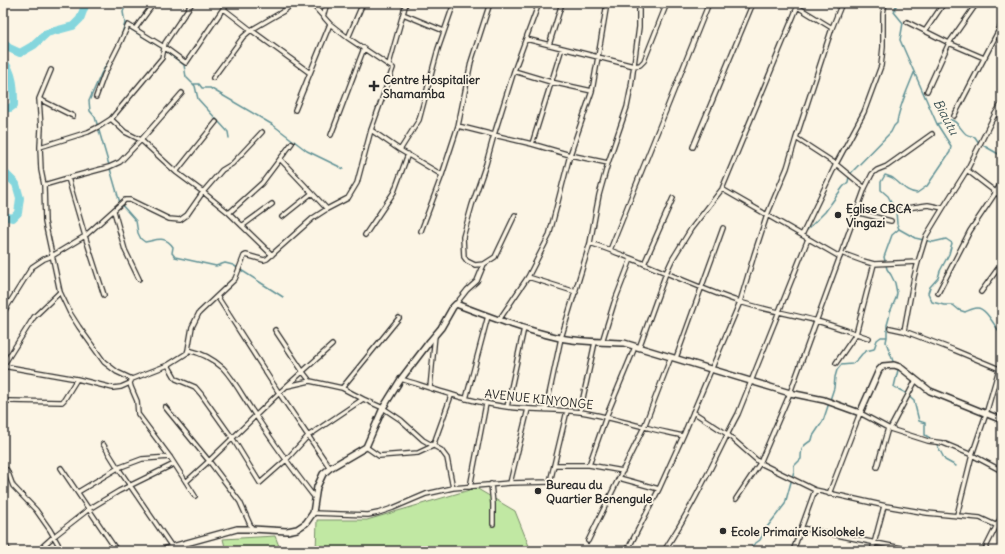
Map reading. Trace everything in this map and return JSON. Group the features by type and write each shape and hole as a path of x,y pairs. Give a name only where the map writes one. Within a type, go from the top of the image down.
{"street":[{"path":"135,29 154,3"},
{"path":"40,147 88,132 110,119 162,58 165,43 192,3"},
{"path":"96,97 104,75 128,25 164,47 186,63 228,3"},
{"path":"213,78 243,36 294,3"},
{"path":"60,292 34,317 3,366 77,379 113,388 121,387 168,365 187,353 192,327 199,313 235,279 244,256 246,255 264,260 268,259 313,218 327,208 348,198 357,183 372,130 394,68 348,38 330,24 311,3"},
{"path":"323,17 327,3"},
{"path":"348,38 363,3"},
{"path":"389,64 406,3"},
{"path":"400,150 419,120 438,49 454,3"},
{"path":"421,230 442,175 458,126 471,62 490,3"},
{"path":"515,215 495,257 484,264 476,265 467,262 464,257 463,237 514,71 539,4 533,3"},
{"path":"549,45 562,3"},
{"path":"499,320 528,277 549,236 570,155 592,91 607,3"},
{"path":"546,409 561,338 590,243 599,195 627,107 639,27 640,3"},
{"path":"526,39 634,66 640,66 644,61 667,3"},
{"path":"610,250 709,3"},
{"path":"693,147 753,3"},
{"path":"791,3 798,5 832,28"},
{"path":"627,551 659,489 694,412 740,302 767,215 787,168 832,28 842,3"},
{"path":"802,235 836,164 864,112 881,66 883,46 883,14 885,3"},
{"path":"925,31 944,3"},
{"path":"927,91 949,43 976,5 971,3"},
{"path":"590,465 606,416 637,347 666,273 672,260 691,229 722,189 798,5"},
{"path":"224,9 310,73"},
{"path":"403,14 444,31"},
{"path":"907,22 949,43 984,58"},
{"path":"295,110 330,24"},
{"path":"954,116 1002,24"},
{"path":"331,135 364,48"},
{"path":"532,144 562,48"},
{"path":"51,70 39,99 41,128 40,147 41,170 44,185 45,222 60,292 70,313 104,362 131,381"},
{"path":"514,71 551,82 592,91"},
{"path":"44,185 111,167 120,162 182,93"},
{"path":"39,99 73,116"},
{"path":"904,331 914,277 926,236 967,170 1002,103"},
{"path":"995,114 1002,116"},
{"path":"110,119 125,132 141,140 176,172 229,213 272,255"},
{"path":"176,172 216,122"},
{"path":"458,126 570,155 608,163"},
{"path":"372,130 400,150 442,175"},
{"path":"3,311 32,267 85,236 125,200 130,200 169,219 180,220 187,215 203,192 222,170 232,164 262,132"},
{"path":"736,499 760,463 790,393 856,212 872,174 887,166 932,134"},
{"path":"796,138 836,164 865,188"},
{"path":"229,213 262,183 292,143"},
{"path":"365,235 394,192 408,154"},
{"path":"280,158 327,208"},
{"path":"967,170 1002,197"},
{"path":"68,178 104,295"},
{"path":"938,293 970,231 1002,181"},
{"path":"722,189 808,239 840,255 874,264 918,262"},
{"path":"282,217 312,192"},
{"path":"644,264 673,198"},
{"path":"242,226 272,204"},
{"path":"900,208 928,205 943,208"},
{"path":"114,211 125,250 139,279"},
{"path":"856,212 891,221"},
{"path":"588,540 644,427 702,288 723,228"},
{"path":"664,551 678,530 738,414 808,239"},
{"path":"590,243 740,302 817,321 868,338"},
{"path":"602,342 614,303 631,258"},
{"path":"981,292 1002,263"},
{"path":"161,551 173,549 237,529 287,531 297,529 306,523 312,513 317,487 323,474 330,468 366,447 383,408 401,380 441,328 453,307 467,290 477,281 484,264"},
{"path":"836,363 856,334 874,264"},
{"path":"528,277 576,292"},
{"path":"217,296 279,393 330,468"},
{"path":"456,304 499,320 561,338 595,342 624,343 751,382 829,402 860,413 889,429 928,441 943,443 972,455 1002,471"},
{"path":"466,400 488,316"},
{"path":"342,388 399,318"},
{"path":"507,407 524,328"},
{"path":"890,328 904,331 954,350 1000,370 972,455 957,516"},
{"path":"276,330 302,372 310,382"},
{"path":"430,388 435,335"},
{"path":"580,412 595,342"},
{"path":"186,482 279,393 332,345"},
{"path":"188,350 197,352 211,359 224,369 286,460 315,498"},
{"path":"168,365 176,379 195,387 201,394 233,438 260,483 286,460 308,436 362,399"},
{"path":"829,494 860,413 879,370 883,366 894,365 900,367 930,391 1002,420"},
{"path":"9,401 62,402 77,379"},
{"name":"AVENUE KINYONGE","path":"401,380 430,388 451,396 486,404 528,409 580,412 606,416 683,436"},
{"path":"876,466 889,429 916,380"},
{"path":"131,381 131,387 137,401 138,414 170,457 195,496"},
{"path":"287,386 310,382 342,388 383,408 401,420 423,440 441,450 446,458 453,488"},
{"path":"434,446 451,396"},
{"path":"470,487 486,404"},
{"path":"165,407 240,502 252,529"},
{"path":"510,483 528,409"},
{"path":"312,513 368,515 393,508 426,494 453,488 491,484 550,482 567,411"},
{"path":"694,412 727,434 760,463 815,490 884,506 927,513 980,518 1002,528"},
{"path":"103,444 173,549"},
{"path":"366,447 379,456 418,452 434,446"},
{"path":"78,492 118,468 142,459 170,457"},
{"path":"40,551 43,546 53,537 89,509 119,491 174,464"},
{"path":"554,465 590,465 623,471"},
{"path":"61,468 117,551"},
{"path":"7,470 13,486 36,510 62,551"},
{"path":"619,478 659,489"},
{"path":"491,484 493,524"},
{"path":"793,551 815,490"},
{"path":"872,551 884,506"},
{"path":"984,551 996,525 1002,516"},
{"path":"802,528 916,551"},
{"path":"3,541 9,551"}],"green space":[{"path":"476,488 515,511 531,551 316,551 317,520 367,520"},
{"path":"275,536 281,551 226,551 223,539"}],"waterway":[{"path":"3,42 9,48 20,53 34,45 47,33 73,26 80,19 86,3"},
{"path":"122,34 125,23 123,12 126,3"},
{"name":"Biautu","path":"897,3 894,12 903,23 900,40 937,124 951,146 950,152 927,186 917,193 907,190 893,178 885,175 881,182 881,190 888,196 896,211 899,229 915,238 933,242 946,239 952,243 949,254 938,278 930,287 928,293 932,302 944,305 953,305 959,310 965,312 975,308 981,309 1002,335"},
{"path":"129,28 162,48"},
{"path":"167,52 184,65 186,77 195,86 198,99 228,132 229,138"},
{"path":"3,61 7,65 11,76 14,105 10,108 3,108"},
{"path":"107,64 89,101 90,111 95,117 120,203 136,221 138,233 141,239 145,242 160,239 167,241 173,247 172,253 175,257 216,266 225,263 233,265 283,297"},
{"path":"850,174 891,132 897,123 902,104 914,73"},
{"path":"193,84 199,84 202,88 210,88 273,125 307,151 344,169"},
{"path":"937,124 946,120 952,120 966,134 975,137 979,143 1002,156"},
{"path":"3,171 16,184 20,198 18,213 13,218 3,216"},
{"path":"807,230 825,212 848,182 849,177"},
{"path":"749,551 753,545 760,540 764,531 785,504 794,466 801,459 801,452 803,448 812,440 823,421 834,388 837,370 841,365 852,364 866,351 874,349 877,340 881,337 887,337 887,325 897,293 895,283 887,269 884,257 892,235 899,229"},
{"path":"887,337 886,342 894,364"},
{"path":"896,368 898,370 894,387 904,392 914,401 919,421 925,423 925,435 933,440"},
{"path":"936,443 945,460 956,466"}],"place":[{"name":"Centre Hospitalier Shamamba","path":"374,86"},
{"name":"Eglise CBCA Vingazi","path":"838,215"},
{"name":"Bureau du Quartier Benengule","path":"538,491"},
{"name":"Ecole Primaire Kisolokele","path":"723,531"}]}
